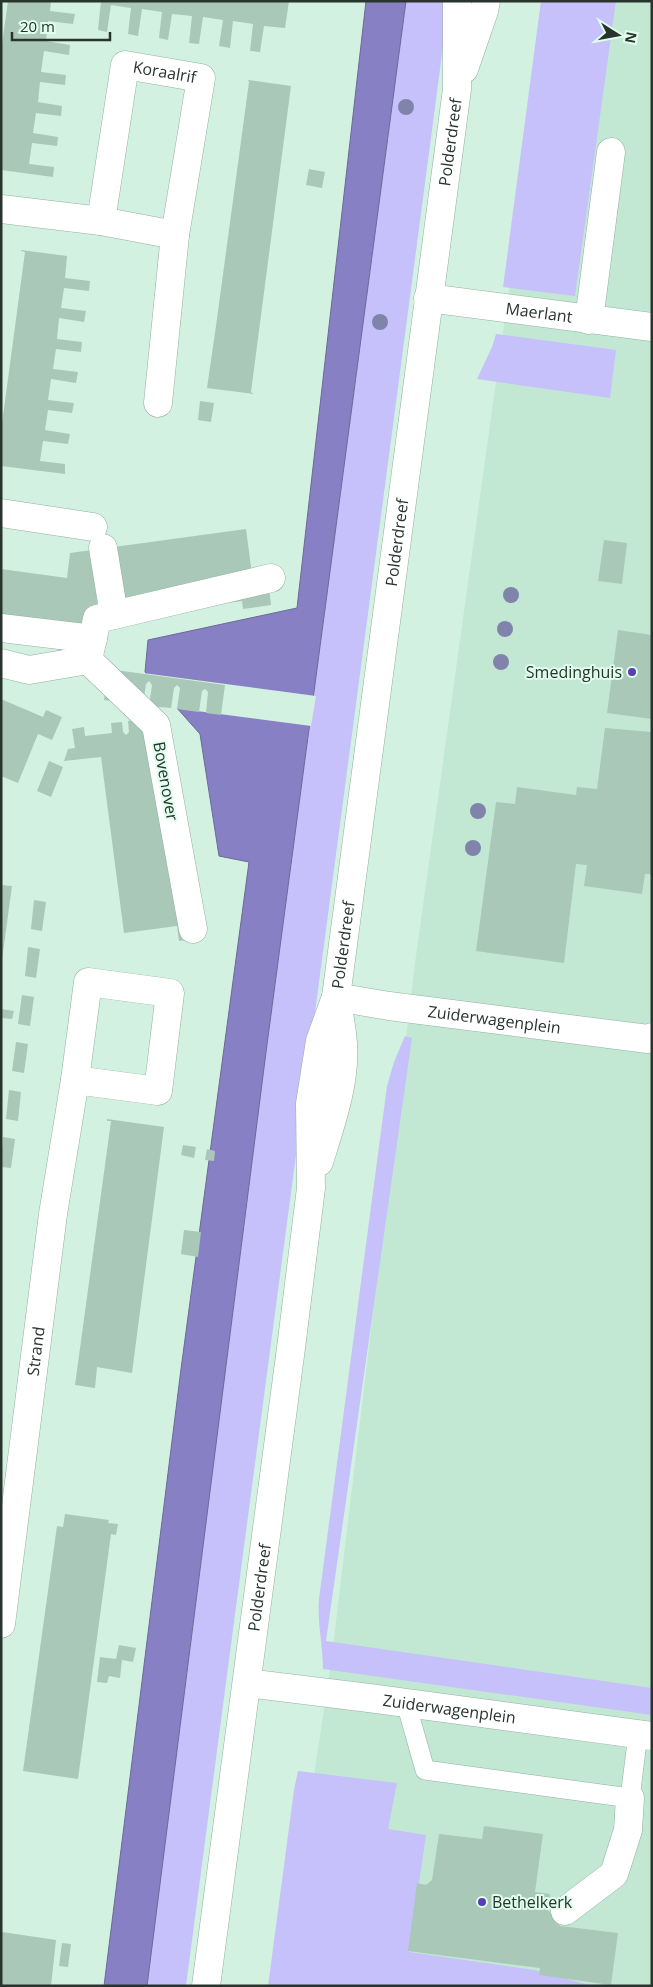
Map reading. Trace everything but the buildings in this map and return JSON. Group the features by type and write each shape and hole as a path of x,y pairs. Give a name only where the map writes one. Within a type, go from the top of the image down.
{"street":[{"name":"Polderdreef","path":"206,1986 311,1188 310,1104 320,1041 336,997 456,90 457,1"},
{"name":"Polderdreef","path":"456,90 486,1"},
{"name":"Koraalrif","path":"101,221 125,65 202,78 175,235 158,403"},
{"path":"589,320 611,152"},
{"path":"1,209 101,221 175,235"},
{"name":"Maerlant","path":"428,298 652,327"},
{"path":"1,513 98,538 114,615"},
{"path":"91,649 97,619 271,578"},
{"path":"1,628 91,649"},
{"path":"1,663 29,670 91,649"},
{"name":"Bovenover","path":"91,649 156,725 193,929"},
{"name":"Strand","path":"1,1624 53,1214 75,1080 88,982 170,993 158,1091 75,1080"},
{"name":"Zuiderwagenplein","path":"336,997 389,1006 650,1039"},
{"name":"Zuiderwagenplein","path":"246,1683 645,1735"},
{"path":"565,1911 614,1874 628,1830 630,1798"}],"lane":[{"path":"406,1703 425,1770 630,1798 645,1735"}],"shaded area":[{"path":"366,1 406,1 266,1052 147,1986 104,1986 181,1369 249,862 219,856 200,734 145,672 148,640 297,608"},
{"path":"406,1 449,1 186,1986 147,1986 266,1052"},
{"path":"541,1 616,1 575,296 503,287"},
{"path":"546,1 652,1 652,1986 282,1986 331,1663 415,963 539,73"},
{"path":"496,334 616,350 610,398 477,379"},
{"path":"405,1036 412,1038 326,1641 652,1688 652,1715 323,1669 319,1599 387,1086 394,1062"},
{"path":"298,1771 397,1783 388,1829 426,1835 409,1952 534,1970 593,1986 268,1986"}],"pier":[{"path":"143,673 316,696 311,726 174,708"}],"place":[{"name":"Smedinghuis","path":"632,672"},
{"name":"Bethelkerk","path":"482,1902"}]}
